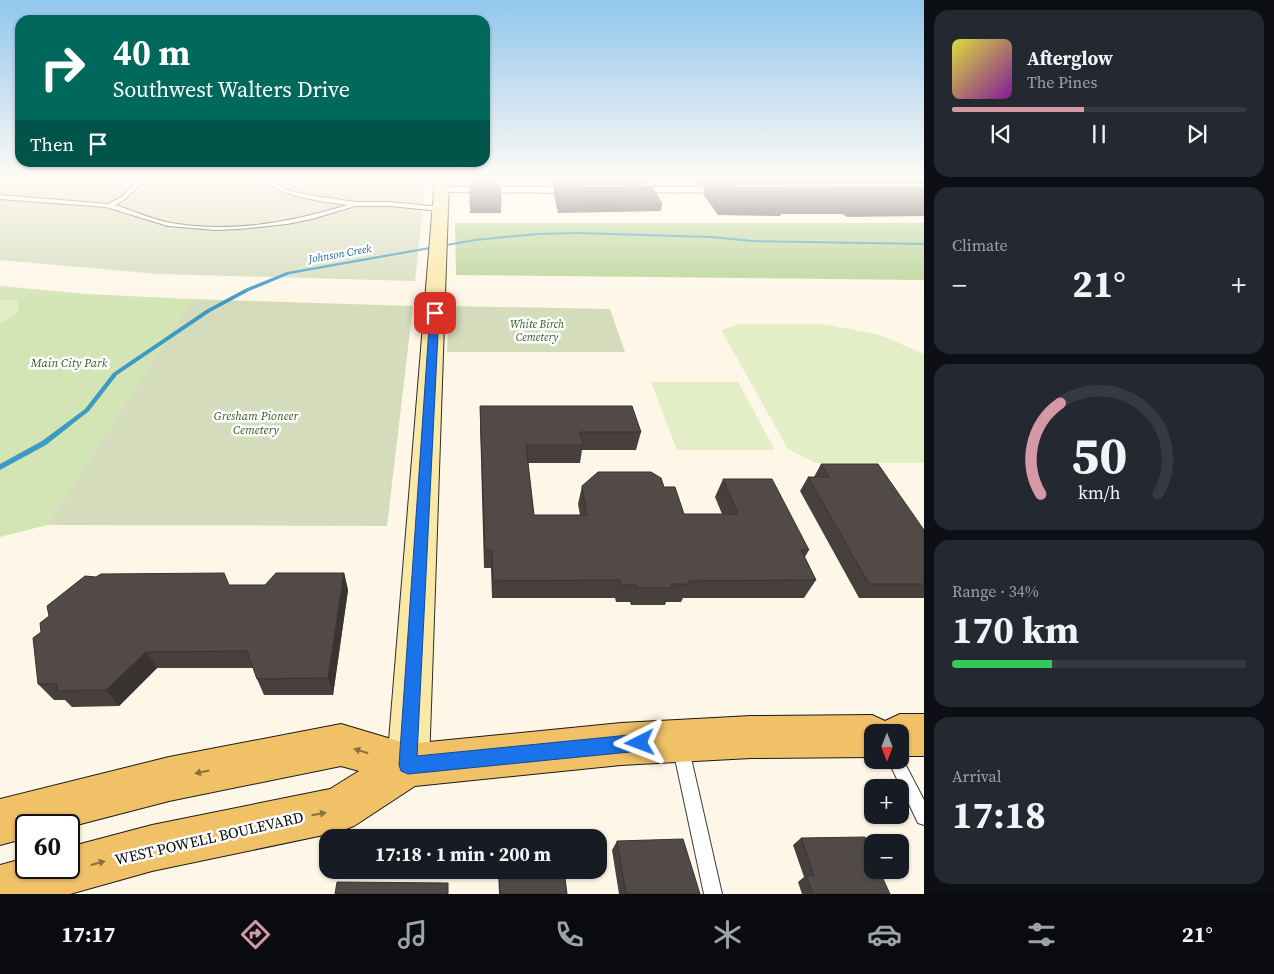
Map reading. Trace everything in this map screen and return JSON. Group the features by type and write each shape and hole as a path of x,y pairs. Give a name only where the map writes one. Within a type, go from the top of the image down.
{"main road":[{"path":"909,735 924,735"},
{"name":"WEST POWELL BOULEVARD","path":"0,822 169,779 341,745 408,765 621,744 751,737 864,736"},
{"name":"WEST POWELL BOULEVARD","path":"0,889 152,848 338,810 408,765"}],"street":[{"path":"408,765 440,220"}],"lane":[{"path":"152,220 166,224 212,228 266,225 303,220"},
{"path":"680,741 713,894"},
{"path":"900,769 924,816"}],"green space":[{"path":"0,220 422,220 415,281 159,274 0,260"},
{"path":"455,223 924,223 924,280 456,275"},
{"name":"Main City Park","path":"0,286 87,294 192,299 47,525 0,537"},
{"path":"0,299 18,301 19,312 0,324"},
{"name":"Gresham Pioneer Cemetery","path":"192,299 413,306 387,526 47,525"},
{"name":"White Birch Cemetery","path":"449,306 610,309 625,352 447,352"},
{"path":"739,324 823,324 880,335 924,354 924,463 816,463 788,449 721,330"},
{"path":"651,382 738,382 775,450 677,450"}],"building":[{"path":"480,406 632,406 641,432 580,432 583,445 526,445 534,515 587,515 582,486 598,472 651,472 661,478 664,487 675,487 684,514 738,514 723,479 772,479 809,550 801,550 816,580 688,581 689,584 671,584 672,588 637,588 636,585 621,585 620,580 493,581 492,550 485,550"},
{"path":"821,464 878,464 924,530 924,584 869,584 808,477 829,477"},
{"path":"224,573 229,585 265,585 276,573 344,573 328,678 257,679 247,651 146,652 106,690 57,691 57,684 38,684 33,638 41,632 40,623 49,616 47,606 85,576 96,577 101,574"},
{"path":"864,837 864,879 883,879 890,894 813,894 806,876 814,875 801,838"},
{"path":"683,839 700,894 626,894 617,841"},
{"path":"499,879 565,879 567,894 500,894"},
{"path":"337,882 448,883 448,894 335,894"}],"waterway":[{"name":"Johnson Creek","path":"0,467 44,443 87,410 115,374 208,311 247,290 289,273 475,240 537,234 580,233 711,237 753,241 924,244"}],"route":[{"path":"435,313 408,765 640,743"}]}
